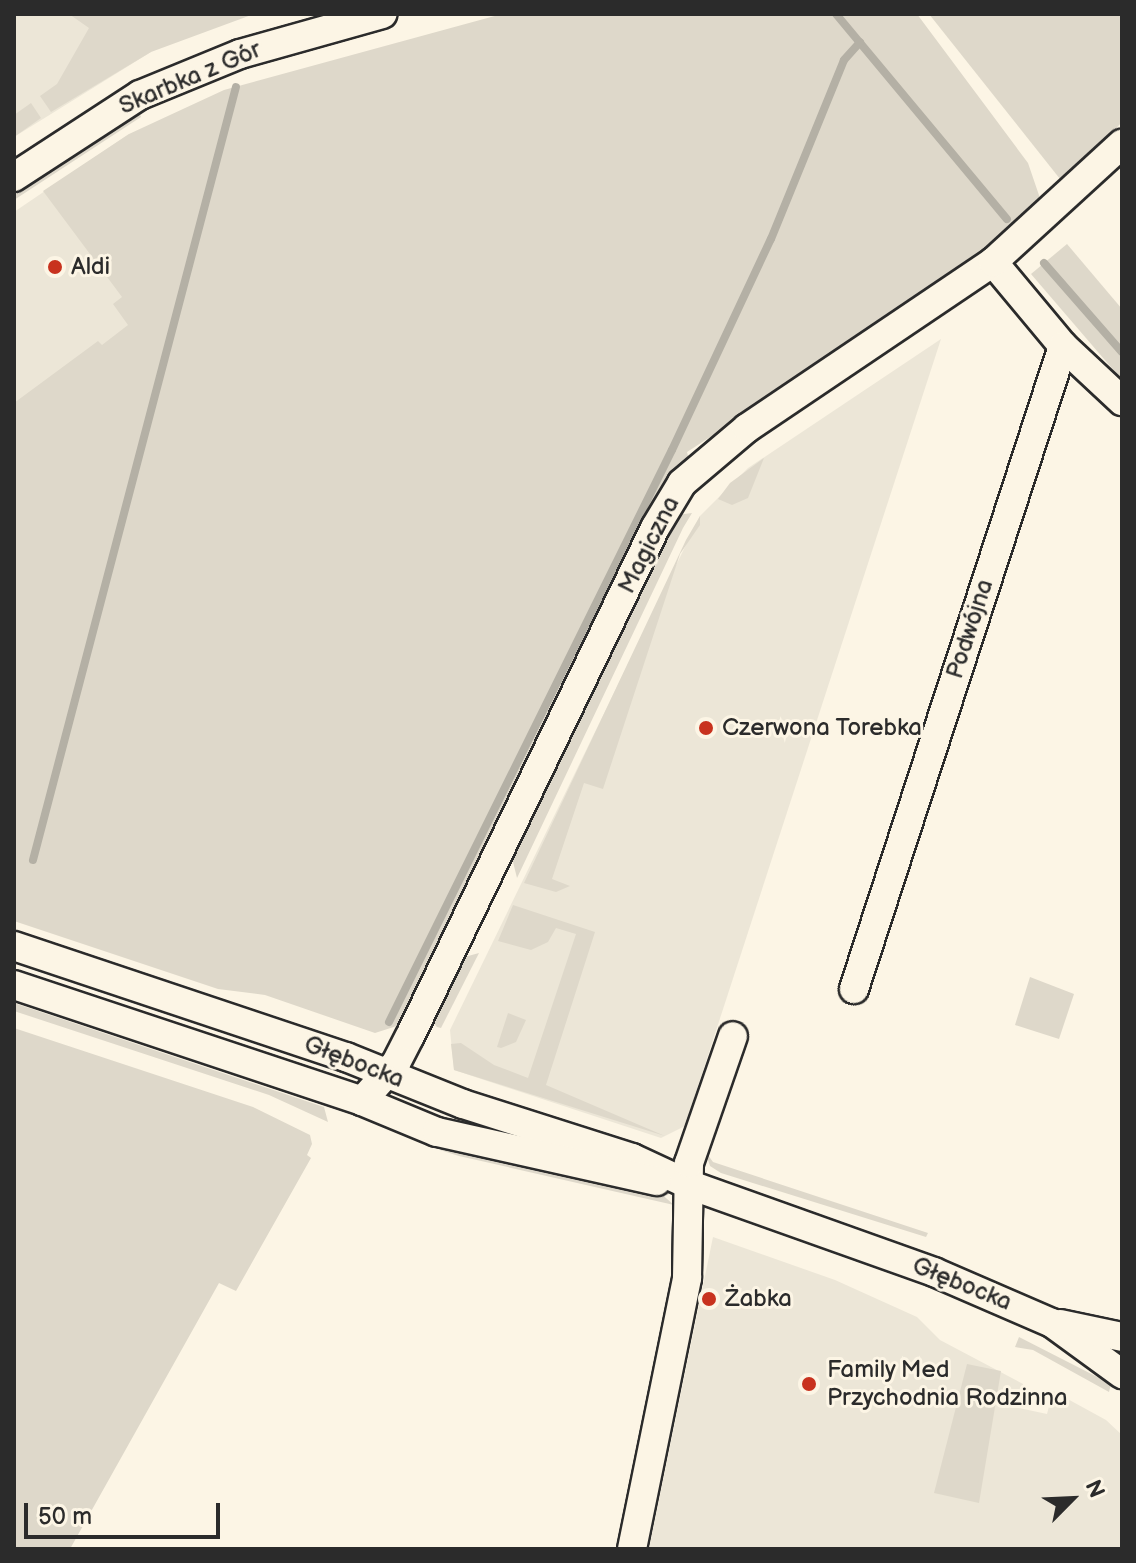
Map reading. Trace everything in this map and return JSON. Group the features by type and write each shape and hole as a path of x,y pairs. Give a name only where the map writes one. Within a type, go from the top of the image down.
{"street":[{"name":"Skarbka z Gór","path":"14,177 140,95 240,54 382,14"},
{"name":"Magiczna","path":"362,1101 386,1073 410,1036 655,528 682,483 747,428 993,262 1122,144"},
{"path":"993,262 1063,346 1122,401"},
{"name":"Podwójna","path":"854,989 1063,346"},
{"name":"Głębocka","path":"14,946 386,1073 463,1104 632,1158 690,1185 880,1251 1052,1323 1122,1337"},
{"name":"Głębocka","path":"14,985 362,1101 462,1139 690,1185"},
{"path":"632,1549 687,1278 689,1163 733,1036"},
{"name":"Głębocka","path":"1052,1323 1122,1374"}],"shaded area":[{"path":"14,14 85,14 151,52 14,137"},
{"path":"69,14 254,14 151,52 51,112 40,96 57,84 89,28"},
{"path":"502,14 917,14 1028,163 1042,204 933,292 687,452 689,460 403,1024 375,1033 265,995 218,989 14,921 14,403 98,341 102,345 128,325 113,304 122,297 43,191 129,134 224,90"},
{"path":"929,14 1122,14 1122,122 1064,184"},
{"path":"31,103 41,118 14,137 14,115"},
{"path":"138,109 141,117 14,200 14,189"},
{"path":"129,134 147,395 14,491 14,212"},
{"path":"1067,244 1122,309 1122,380 1031,274"},
{"name":"Czerwona Torebka","path":"941,339 685,1126 661,1138 454,1070 450,1030 700,516 748,468"},
{"path":"764,458 748,498 732,505 718,499 730,483"},
{"path":"692,513 517,878 512,858 670,525 677,515"},
{"path":"700,516 700,525 680,554 603,789 584,783 552,879 570,886 556,892 524,883 686,540"},
{"path":"513,905 595,932 546,1085 665,1136 454,1070 451,1044 461,1043 494,1065 528,1078 576,934 556,928 548,942 531,950 498,941"},
{"path":"479,953 441,1028 437,1027 431,1020 461,958"},
{"path":"1030,977 1074,994 1059,1039 1015,1025"},
{"path":"14,1003 324,1107 328,1122 269,1095 14,1011"},
{"path":"508,1013 526,1020 516,1042 497,1047"},
{"path":"14,1028 253,1107 310,1135 312,1144 307,1155 311,1158 236,1291 219,1283 70,1549 14,1549"},
{"path":"442,1143 659,1192 674,1205 459,1156 440,1150"},
{"path":"705,1151 713,1162 928,1233 926,1237 721,1173 710,1166"},
{"path":"713,1237 835,1280 917,1317 940,1340 1023,1384 1019,1408 1047,1414 1053,1391 1106,1420 1122,1435 1122,1549 649,1549"},
{"path":"1019,1337 1111,1384 1109,1392 1033,1350 1015,1347"},
{"path":"967,1364 1001,1371 979,1503 934,1493"}],"waterway":[{"path":"836,14 1007,219"},
{"path":"389,1022 672,450 771,239 844,60 860,42"},
{"path":"33,860 236,87"},
{"path":"1044,263 1122,352"}],"place":[{"name":"Aldi","path":"55,267"},
{"name":"Czerwona Torebka","path":"706,728"},
{"name":"Żabka","path":"709,1299"},
{"name":"Family Med Przychodnia Rodzinna","path":"809,1384"}]}
